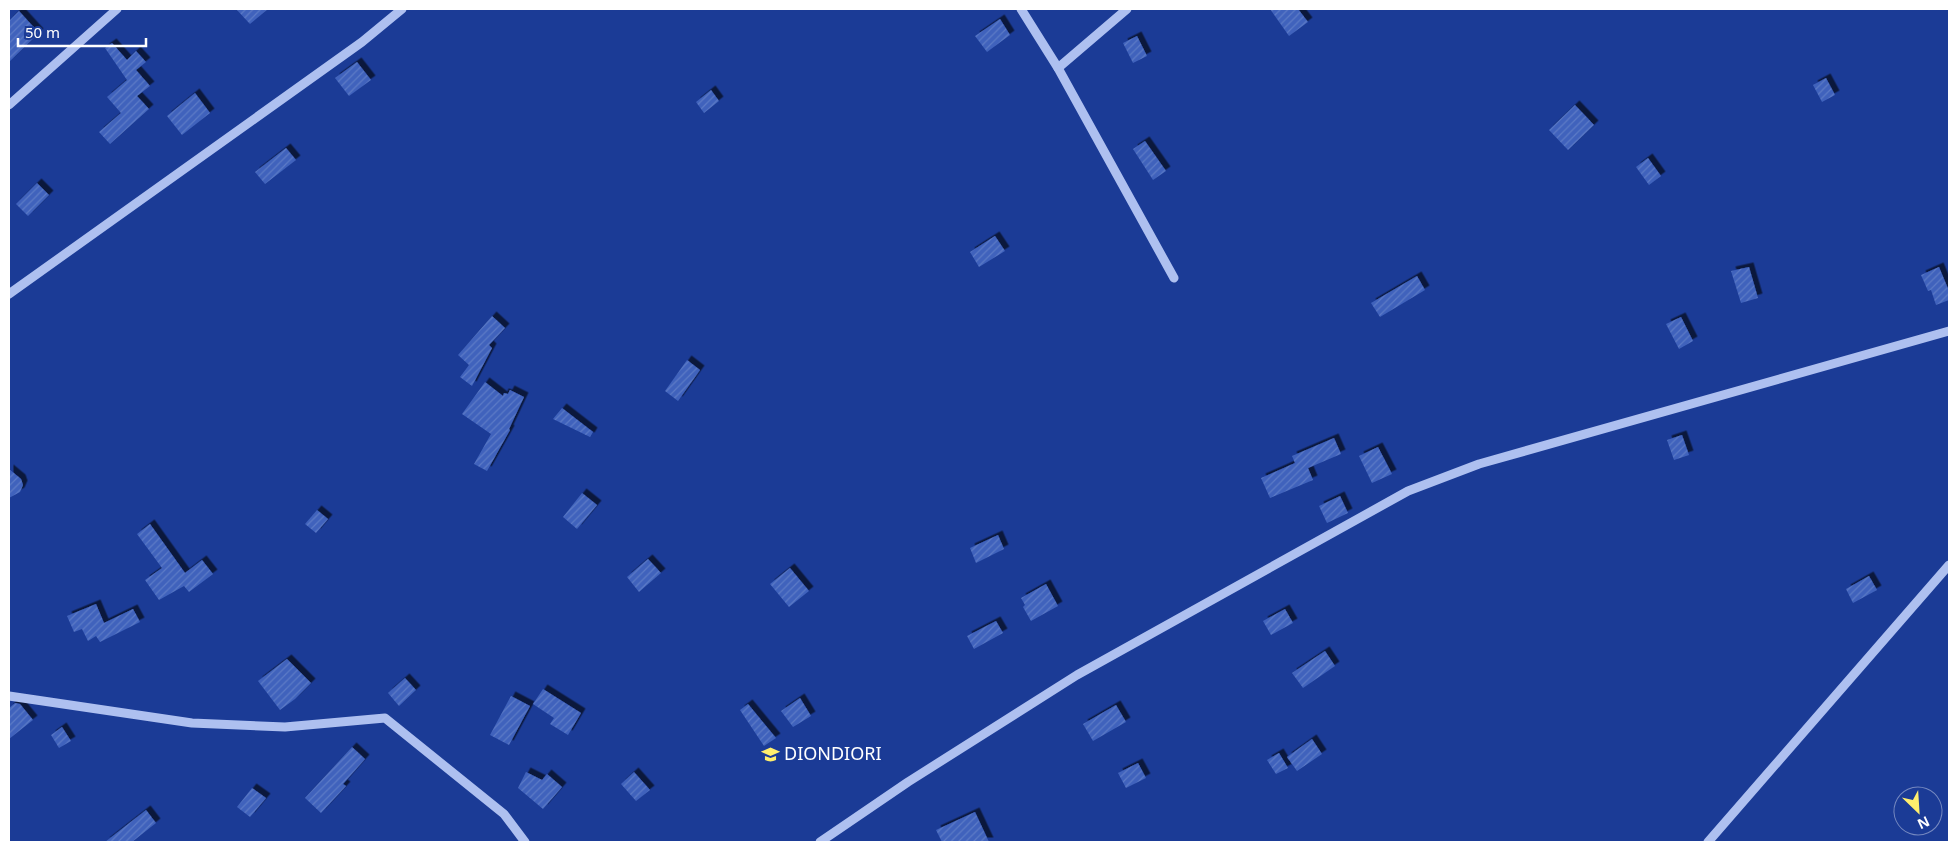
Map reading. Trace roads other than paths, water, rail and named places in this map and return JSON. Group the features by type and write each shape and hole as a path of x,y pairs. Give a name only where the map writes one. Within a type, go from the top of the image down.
{"street":[{"path":"9,105 117,9"},
{"path":"9,294 362,42 402,9"},
{"path":"1021,9 1058,68 1174,278"},
{"path":"1058,68 1127,9"},
{"path":"820,842 908,782 1077,675 1408,491 1479,464 1949,331"},
{"path":"1708,842 1949,565"},
{"path":"9,696 192,723 285,726 385,718 504,814 525,842"}],"place":[{"name":"DIONDIORI","path":"770,754"}]}
